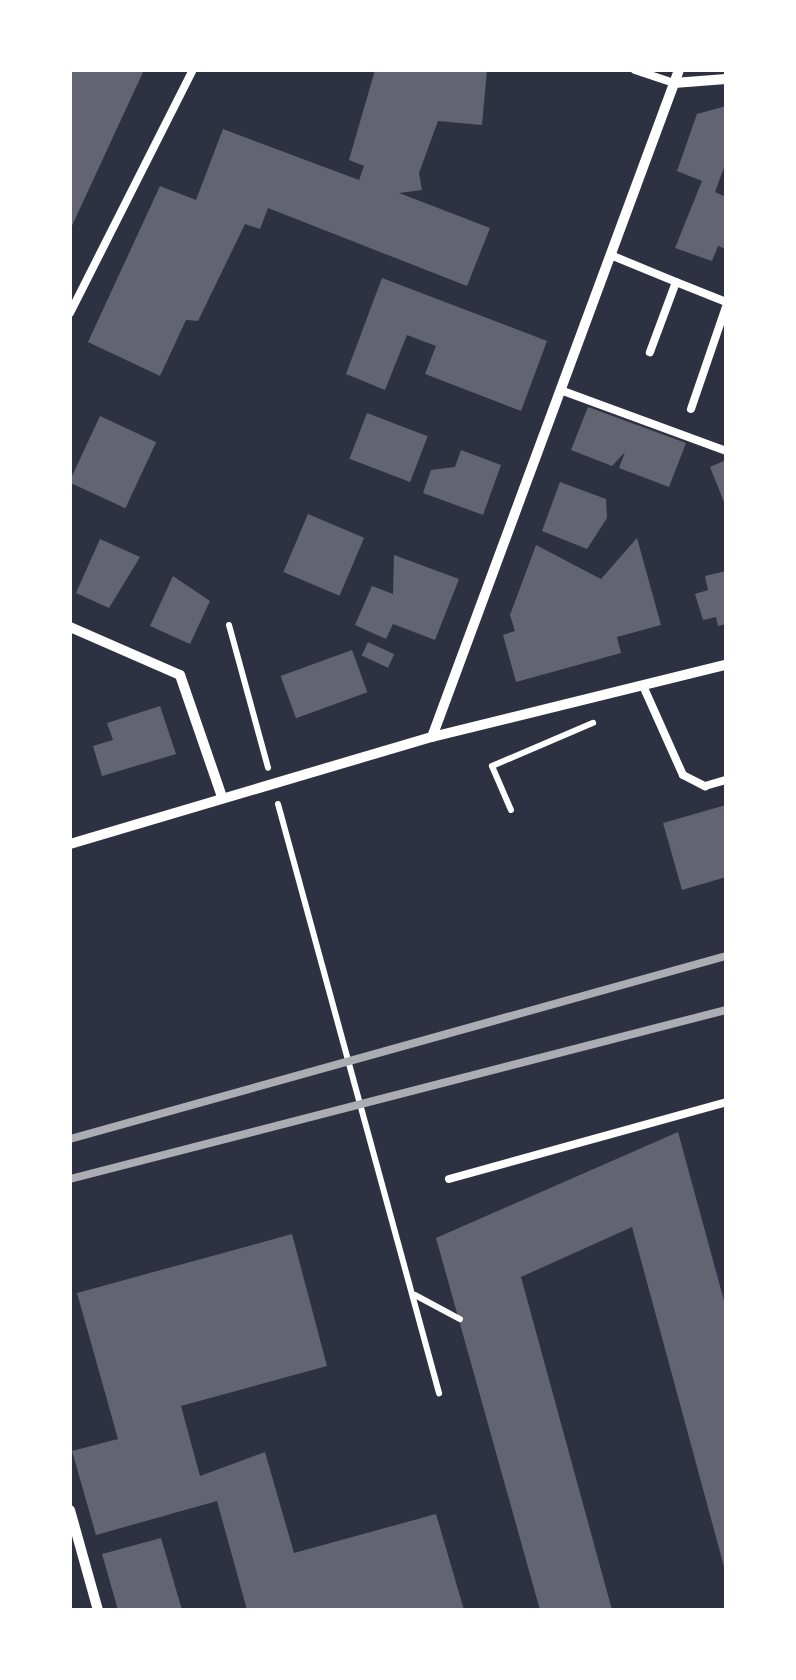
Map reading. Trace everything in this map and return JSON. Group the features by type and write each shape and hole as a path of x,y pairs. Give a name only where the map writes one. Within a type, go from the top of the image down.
{"street":[{"path":"432,737 679,70"},
{"path":"674,83 726,80"},
{"path":"70,626 180,675 222,797"},
{"path":"70,844 432,737 647,693 726,665"},
{"path":"70,1510 98,1610"}],"lane":[{"path":"70,313 193,70"},
{"path":"636,70 674,83"},
{"path":"613,256 726,304 691,409"},
{"path":"650,352 676,282"},
{"path":"563,391 726,452"},
{"path":"647,693 683,774 705,786 726,780"},
{"path":"449,1179 726,1102"}],"path":[{"path":"229,624 271,778"},
{"path":"511,810 492,766 647,693"},
{"path":"276,797 439,1393"},
{"path":"414,1294 460,1320"}],"building":[{"path":"70,70 144,70 70,230"},
{"path":"375,70 487,70 482,125 438,121 419,173 422,190 399,193 490,228 467,286 268,208 260,229 245,224 198,321 186,320 160,376 88,342 160,186 196,200 223,129 359,180 364,166 349,160"},
{"path":"726,106 726,162 715,192 726,197 726,249 718,246 712,261 675,248 702,181 677,171 697,114"},
{"path":"382,278 547,341 521,411 425,374 436,346 407,335 385,390 346,374"},
{"path":"588,407 686,443 669,487 619,468 625,452 612,466 571,450"},
{"path":"367,413 428,436 410,482 349,459"},
{"path":"100,416 156,442 125,508 70,483"},
{"path":"461,450 501,465 483,515 423,493 431,470 455,467"},
{"path":"726,460 726,507 710,467"},
{"path":"560,482 606,499 607,518 587,549 542,531"},
{"path":"308,514 364,538 340,596 283,572"},
{"path":"637,538 661,625 617,637 621,653 516,682 503,635 515,631 510,615 536,545 601,579"},
{"path":"100,539 140,557 109,608 76,593"},
{"path":"394,555 459,579 435,640 393,624 386,639 355,625 372,586 393,594"},
{"path":"726,571 726,624 718,626 716,617 703,620 695,594 708,590 705,576"},
{"path":"173,576 210,601 190,644 150,626"},
{"path":"368,642 394,654 388,668 362,656"},
{"path":"352,650 367,692 296,718 281,676"},
{"path":"160,706 176,754 102,776 93,746 113,740 107,723"},
{"path":"726,805 726,877 682,890 663,823"},
{"path":"678,1132 726,1308 726,1574 632,1227 521,1277 612,1610 540,1610 436,1238"},
{"path":"292,1234 327,1366 181,1406 200,1476 265,1452 294,1553 436,1514 464,1610 247,1610 217,1501 96,1535 72,1451 118,1439 77,1293"},
{"path":"161,1538 182,1610 118,1610 102,1554"}],"railway":[{"path":"70,1139 726,956"},
{"path":"70,1179 726,1010"}]}
